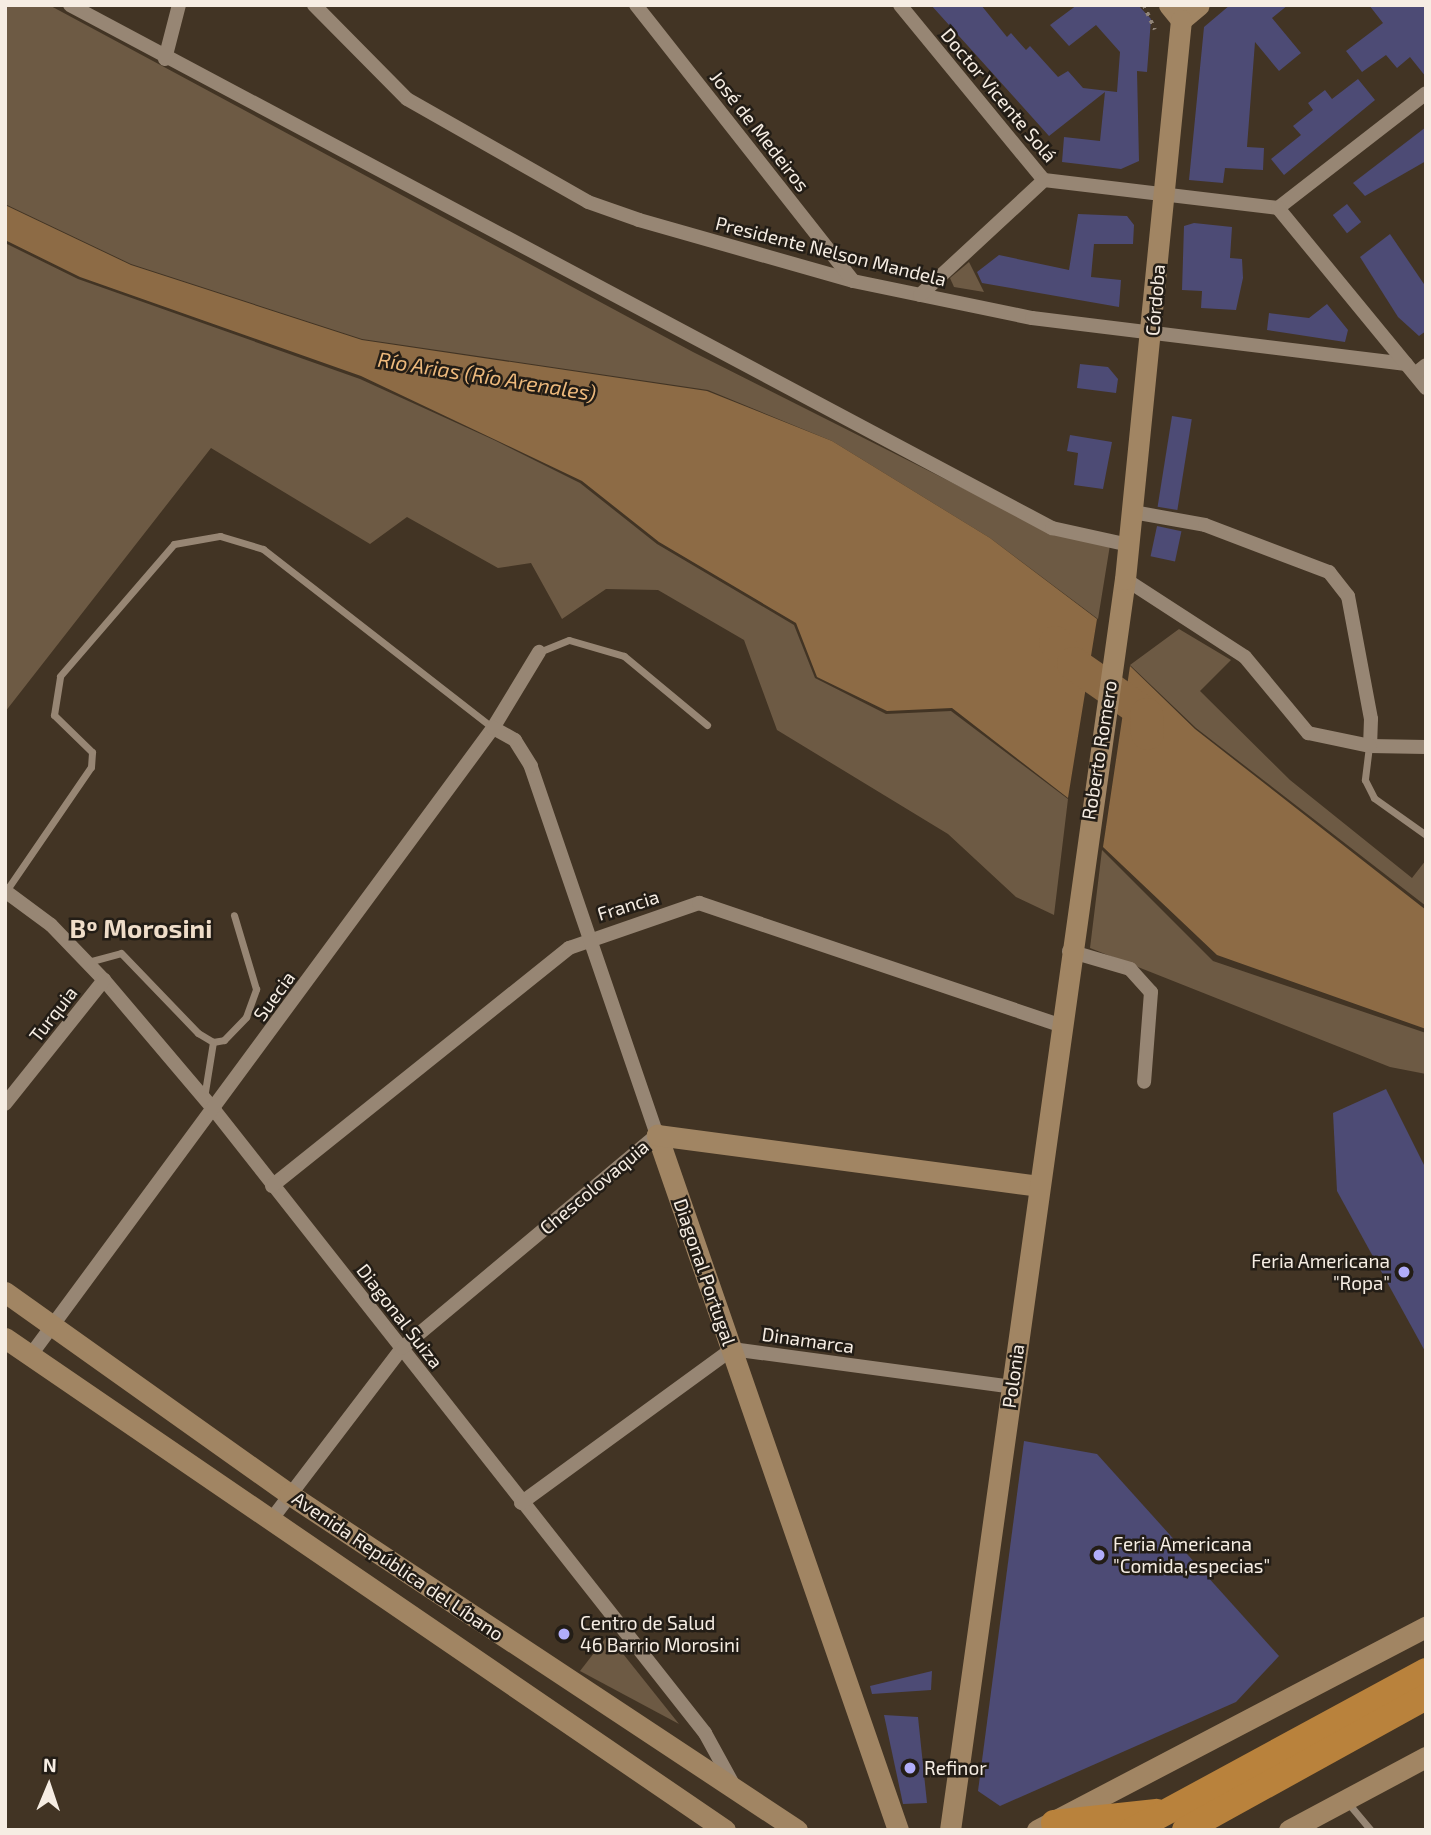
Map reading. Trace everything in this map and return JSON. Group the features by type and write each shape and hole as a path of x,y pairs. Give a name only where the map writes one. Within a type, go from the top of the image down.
{"highway":[{"path":"1046,1826 1177,1820 1426,1671"},
{"path":"1133,1830 1177,1820 1421,1702"}],"main road":[{"name":"Córdoba","path":"1125,579 1164,195 1175,13 1199,5"},
{"name":"Roberto Romero","path":"1073,921 1125,579"},
{"name":"Polonia","path":"950,1830 1073,921"},
{"name":"Chescolovaquia","path":"657,1135 1039,1186"},
{"name":"Diagonal Portugal","path":"657,1135 898,1830"},
{"name":"Avenida República del Líbano","path":"5,1292 289,1494 797,1830"},
{"name":"Avenida República del Líbano","path":"5,1338 725,1830"},
{"path":"1046,1826 1426,1627"},
{"path":"1289,1830 1426,1757"}],"street":[{"path":"70,5 165,60 1052,528 1129,545"},
{"path":"165,60 179,5"},
{"name":"Presidente Nelson Mandela","path":"314,5 407,99 588,202 853,281 920,295 1151,336 1416,368"},
{"name":"José de Medeiros","path":"636,5 853,281"},
{"name":"Doctor Vicente Solá","path":"900,5 1044,180 1278,208"},
{"path":"1426,93 1278,208 1416,368 1426,388"},
{"path":"920,295 1044,180"},
{"path":"1133,512 1205,525 1329,572 1348,596 1371,719 1370,746"},
{"path":"1125,579 1245,657 1308,733 1370,746 1426,747"},
{"name":"Suecia","path":"30,1356 215,1111 493,727 539,652"},
{"name":"Diagonal Portugal","path":"493,727 515,740 531,766 594,935 657,1135"},
{"name":"Diagonal Suiza","path":"5,891 87,962 215,1111 521,1503 705,1733 736,1790"},
{"name":"Francia","path":"272,1186 569,948 594,935 699,903 717,904 1060,1025"},
{"path":"1069,951 1130,969 1151,992 1144,1082"},
{"name":"Turquia","path":"5,1104 104,980"},
{"name":"Chescolovaquia","path":"271,1520 402,1348 657,1135"},
{"path":"521,1503 732,1349"},
{"name":"Dinamarca","path":"732,1349 1012,1387"}],"lane":[{"path":"5,891 91,767 92,752 54,715 60,676 174,544 220,536 263,549 493,727"},
{"path":"539,652 569,640 624,656 707,725"},
{"path":"1370,746 1365,780 1374,798 1426,835"},
{"path":"213,1042 235,1034 256,989 234,915"},
{"path":"87,962 109,953 131,960 213,1042"},
{"path":"204,1098 213,1042"},
{"path":"1345,1800 1371,1830"}],"shaded area":[{"path":"5,5 49,5 693,352 1054,534 1110,545 1098,619 990,538 832,441 708,390 362,339 131,264 5,204"},
{"path":"5,243 78,279 360,379 494,440 580,483 657,544 794,625 815,678 886,714 951,711 1068,799 1054,915 1016,897 948,834 777,730 744,640 658,590 606,589 562,619 531,563 498,568 407,517 370,544 211,448 5,712"},
{"path":"969,262 984,292 954,287 950,278"},
{"path":"1179,629 1231,660 1200,691 1290,780 1412,878 1426,860 1426,906 1196,728 1130,665"},
{"path":"1102,850 1213,961 1426,1033 1426,1074 1390,1067 1090,948"},
{"path":"608,1635 679,1724 580,1671"}],"water":[{"path":"5,205 131,265 362,340 707,391 832,441 990,538 1097,619 1068,798 952,708 887,711 817,677 796,623 659,542 582,481 361,376 80,277 5,240"},
{"path":"1130,666 1195,729 1426,910 1426,1029 1217,955 1103,847"}],"building":[{"path":"931,5 981,5 1007,37 1011,33 1026,50 1030,46 1058,77 1068,71 1083,88 1117,92 1120,52 1096,25 1069,46 1050,25 1077,5 1138,5 1151,19 1147,72 1137,71 1139,161 1121,169 1062,162 1064,137 1100,141 1105,92 1049,136"},
{"path":"1230,5 1288,5 1272,18 1301,53 1279,71 1255,42 1247,147 1264,148 1263,170 1225,168 1223,183 1189,180 1204,27"},
{"path":"1369,5 1426,5 1426,77 1410,57 1397,68 1386,55 1362,72 1346,51 1383,23"},
{"path":"1358,79 1375,100 1284,175 1271,159 1301,135 1293,126 1313,110 1308,103 1325,90 1332,99"},
{"path":"1426,127 1426,161 1365,196 1353,183"},
{"path":"1347,204 1361,222 1347,233 1333,215"},
{"path":"1078,214 1127,216 1134,225 1133,244 1094,244 1091,277 1121,280 1119,307 982,283 977,272 999,255 1069,270"},
{"path":"1194,223 1232,227 1230,258 1242,259 1243,278 1236,310 1201,308 1202,291 1182,290 1184,226"},
{"path":"1390,234 1426,287 1426,331 1419,336 1398,317 1360,257"},
{"path":"1327,304 1348,330 1345,342 1267,330 1269,313 1309,318"},
{"path":"1080,364 1108,367 1118,379 1116,393 1077,388"},
{"path":"1172,416 1192,419 1177,510 1158,507"},
{"path":"1070,435 1112,442 1103,489 1074,485 1078,453 1067,451"},
{"path":"1157,526 1181,531 1175,562 1151,556"},
{"name":"Feria Americana \"Ropa\"","path":"1386,1089 1426,1169 1426,1353 1337,1191 1333,1113"},
{"name":"Feria Americana \"Comida,especias\"","path":"1024,1441 1097,1454 1279,1656 1236,1702 1000,1806 978,1791"},
{"path":"932,1671 931,1690 872,1694 870,1686"},
{"name":"Refinor","path":"884,1715 918,1717 927,1803 903,1804"}],"waterway":[{"name":"Río Arias (Río Arenales)","path":"1055,642 1073,663 1146,714 1147,733"}],"place":[{"name":"Feria Americana \"Ropa\"","path":"1404,1272"},
{"name":"Feria Americana \"Comida,especias\"","path":"1099,1555"},
{"name":"Centro de Salud 46 Barrio Morosini","path":"564,1634"},
{"name":"Refinor","path":"910,1768"}],"district":[{"name":"Bº Morosini","path":"141,928"}]}
